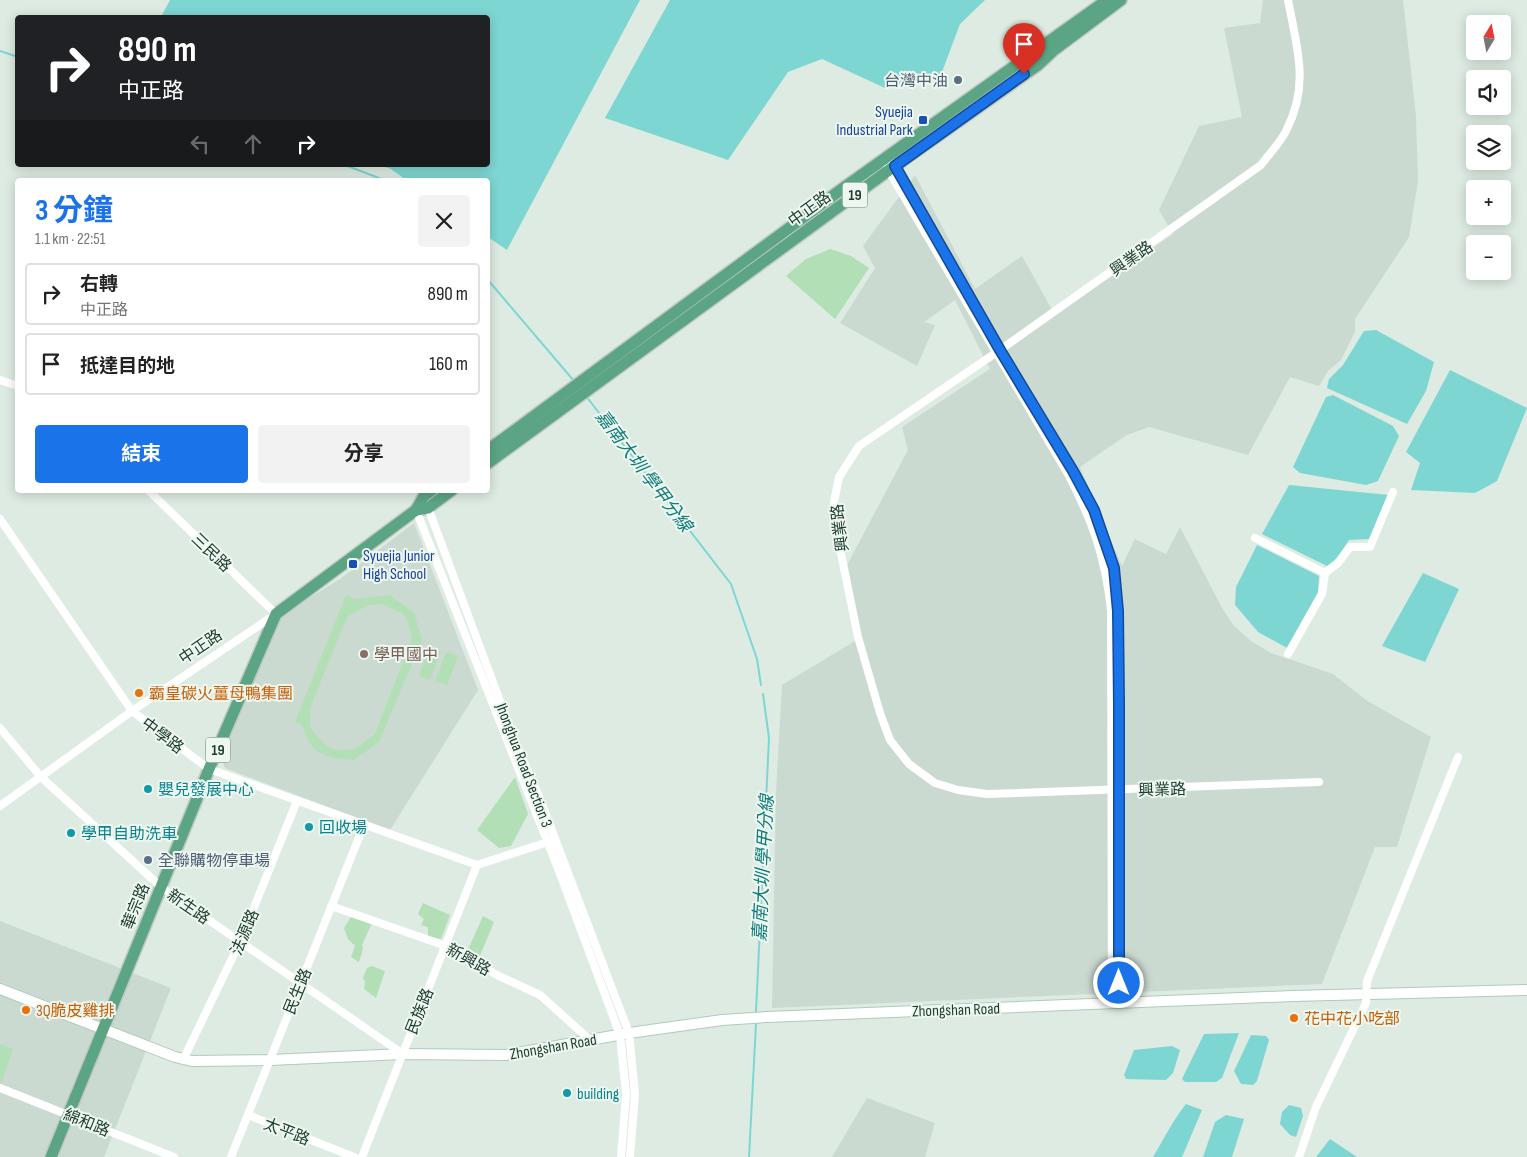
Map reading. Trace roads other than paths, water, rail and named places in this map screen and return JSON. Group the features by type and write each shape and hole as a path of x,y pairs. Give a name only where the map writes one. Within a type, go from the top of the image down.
{"main road":[{"name":"中正路","path":"490,462 579,390 888,163 962,103 1106,0"},
{"name":"中正路","path":"888,163 969,113 1038,65 1054,50 1121,0"},
{"path":"962,103 969,113"},
{"name":"中正路","path":"490,449 579,390"},
{"path":"416,510 428,493"},
{"path":"416,510 428,508 448,493"},
{"name":"中正路","path":"276,614 416,510"},
{"name":"華宗路","path":"51,1157 161,887 276,614"},
{"name":"Zhongshan Road","path":"0,989 183,1060 270,1060 402,1054 506,1055 624,1034 722,1020 767,1017 1293,996 1367,996 1527,990"}],"street":[{"name":"興業路","path":"1288,0 1301,71 1298,98 1286,131 1261,165 998,352 859,446 839,476 834,502 835,524 858,637 880,713 890,740 909,764 935,783 958,790 987,794 1114,791 1319,782"},
{"path":"888,163 998,352 1088,513 1107,571 1111,610 1115,1003"},
{"path":"0,380 15,385"},
{"path":"1288,654 1322,594 1324,573 1338,563 1350,546 1370,547 1393,492"},
{"name":"三民路","path":"151,493 276,614"},
{"name":"Jhonghua Road Section 3","path":"428,493 428,508 550,841 624,1034"},
{"name":"Jhonghua Road Section 3","path":"416,510 550,841"},
{"name":"中學路","path":"0,518 132,711 210,769 477,865"},
{"path":"1255,538 1324,573"},
{"name":"中正路","path":"0,806 132,711 276,614"},
{"name":"新生路","path":"0,728 41,777 161,887 402,1054"},
{"path":"1299,1157 1316,1106 1366,1003 1367,981 1458,757"},
{"name":"法源路","path":"183,1060 240,942 297,801"},
{"name":"民生路","path":"231,1157 364,825"},
{"path":"477,865 550,841"},
{"name":"民族路","path":"362,1157 477,865"},
{"name":"新興路","path":"331,906 446,946 498,976 540,995 590,1040"},
{"path":"621,1157 626,1094 624,1034"},
{"path":"624,1034 635,1094 630,1157"},
{"name":"綿和路","path":"0,1088 174,1157"},
{"name":"太平路","path":"248,1115 354,1157"}],"water":[{"path":"170,0 640,0 507,250 490,238 490,178 403,178 385,167 490,167 490,15 162,15"},
{"path":"670,0 985,0 960,24 939,80 885,88 822,59 788,72 728,160 605,118"},
{"path":"1376,330 1434,362 1426,391 1407,424 1327,388 1329,379 1343,365 1364,331"},
{"path":"1450,370 1527,408 1497,481 1475,493 1411,490 1420,463 1406,452"},
{"path":"1333,395 1393,426 1399,436 1378,481 1366,485 1300,473 1293,467 1326,397"},
{"path":"1289,485 1389,495 1369,539 1349,540 1337,558 1327,566 1262,534"},
{"path":"1257,545 1319,576 1318,592 1287,648 1258,632 1235,605 1236,587"},
{"path":"1423,573 1459,589 1425,662 1382,646"},
{"path":"1239,1033 1222,1078 1216,1082 1185,1082 1182,1079 1204,1034"},
{"path":"1251,1035 1266,1036 1269,1040 1257,1081 1253,1085 1241,1084 1234,1071"},
{"path":"1172,1046 1180,1050 1173,1073 1166,1080 1126,1079 1124,1075 1134,1050"},
{"path":"1186,1104 1202,1110 1182,1157 1153,1157 1173,1123"},
{"path":"1289,1105 1301,1108 1303,1116 1296,1137 1290,1135 1280,1124 1282,1112"},
{"path":"1226,1115 1244,1119 1232,1157 1203,1157 1215,1122"},
{"path":"1330,1139 1357,1157 1316,1157"}],"waterway":[{"name":"嘉南大圳 學甲分線","path":"0,51 15,56"},
{"name":"嘉南大圳 學甲分線","path":"350,167 379,178"},
{"name":"嘉南大圳 學甲分線","path":"490,282 574,381"},
{"name":"嘉南大圳 學甲分線","path":"586,396 731,584 757,659 761,685"},
{"name":"嘉南大圳 學甲分線","path":"756,1012 769,738 763,694"},
{"name":"嘉南大圳 學甲分線","path":"749,1157 756,1024"}],"place":[{"name":"台灣中油","path":"958,80"},
{"name":"Syuejia Industrial Park","path":"923,120"},
{"name":"Syuejia Junior High School","path":"353,564"},
{"name":"學甲國中","path":"364,654"},
{"name":"霸皇碳火薑母鴨集團","path":"139,693"},
{"name":"嬰兒發展中心","path":"148,789"},
{"name":"回收場","path":"309,827"},
{"name":"學甲自助洗車","path":"71,833"},
{"name":"全聯購物停車場","path":"148,860"},
{"name":"3Q脆皮雞排","path":"26,1010"},
{"name":"花中花小吃部","path":"1294,1018"},
{"name":"building","path":"567,1093"}]}
